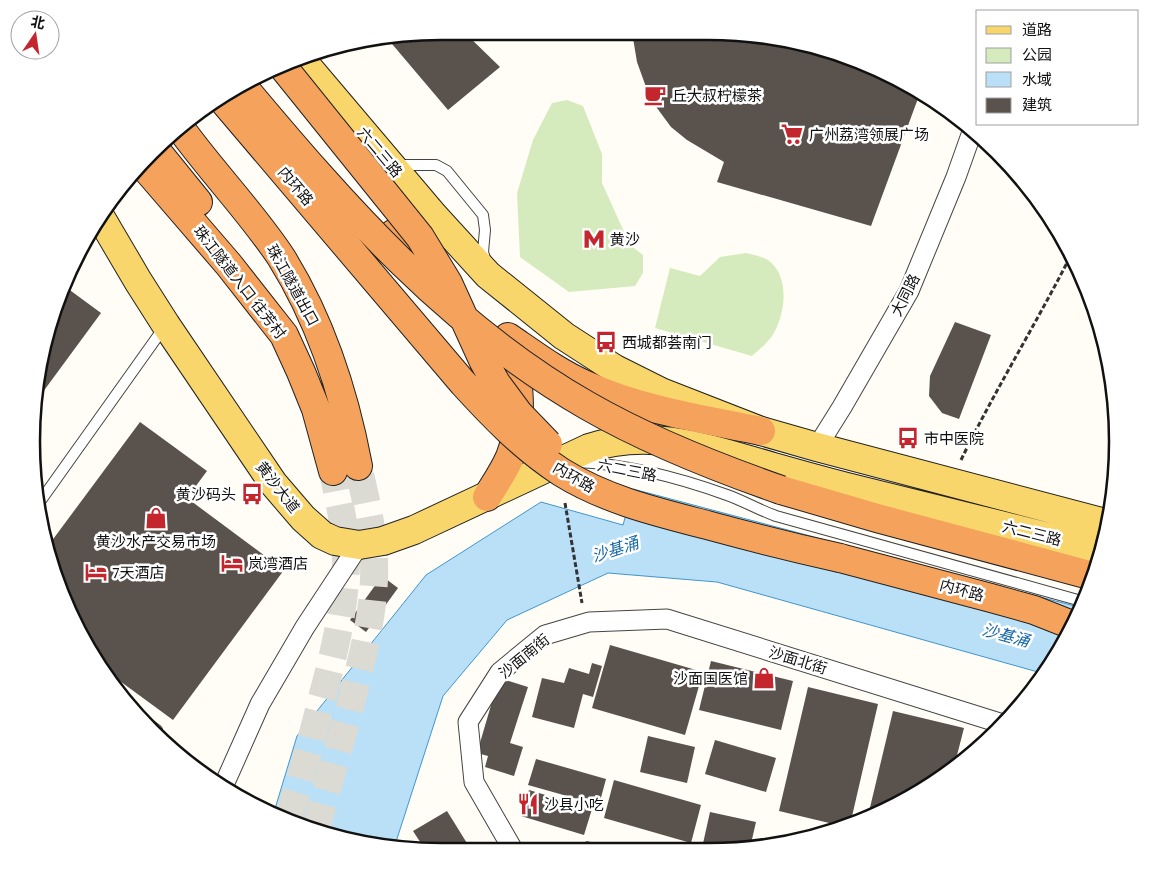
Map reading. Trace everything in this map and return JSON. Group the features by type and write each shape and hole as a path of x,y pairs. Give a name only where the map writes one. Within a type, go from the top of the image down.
{"highway":[{"path":"287,72 420,237 448,283 483,360 496,383 534,430 591,488"},
{"path":"263,82 312,144 393,234 464,302 533,355 572,378 601,391 662,409 761,431"},
{"name":"内环路","path":"247,91 331,190 410,271 473,328 514,358 587,406 682,453 781,490 1087,574"},
{"name":"内环路","path":"226,103 485,408 536,454 562,472 591,488 619,500 656,512 949,586 1034,610 1066,623"},
{"name":"珠江隧道出口","path":"185,134 262,231 281,258 311,312 338,381 347,411 346,469"},
{"path":"160,156 212,218 239,255 258,285 284,335"},
{"name":"珠江隧道入口 往芳村","path":"147,170 229,265 284,335 316,408 346,469"},
{"path":"487,497 509,458 517,432 519,401 511,339"}],"main road":[{"name":"六二三路","path":"305,64 453,237 488,275 564,336 616,369 661,392 761,431 1101,522"},
{"name":"黄沙大道","path":"104,225 166,325 273,483 303,518 322,535 335,541 360,545 383,541 414,530 560,462"},
{"name":"六二三路","path":"560,462 590,448 614,442 642,438 681,442 702,446 858,490 1094,548"}],"street":[{"name":"大同路","path":"817,447 909,292 970,138"},
{"path":"226,780 260,704 305,627 360,545"},
{"name":"沙面北街","path":"589,622 667,619 994,721"},
{"name":"沙面南街","path":"509,843 474,782 468,722 500,672 545,635 589,622"}],"lane":[{"path":"391,165 436,165 447,171 483,215 485,230 484,252 488,275"},
{"path":"43,496 166,325"},
{"name":"六二三路","path":"560,462 596,463 627,468 676,480 728,495 783,518 1076,600"}],"path":[{"path":"950,483 974,433 1067,263"},
{"path":"565,499 581,596"}],"green space":[{"path":"567,100 583,106 602,154 602,183 630,245 643,255 643,273 635,286 569,292 520,257 517,193 533,140 552,103"},
{"path":"746,253 766,259 775,266 784,293 782,313 773,335 752,356 655,328 670,268 700,276 720,257"}],"water":[{"name":"沙基涌","path":"633,489 1074,606 1055,642 1036,672 717,582 608,573 507,620 443,696 396,841 363,835 312,822 276,807 297,736 426,575 541,502 623,525"}],"building":[{"path":"472,40 500,67 448,110 391,43"},
{"name":"广州荔湾领展广场","path":"633,40 708,40 760,43 837,61 885,81 918,100 871,226 717,182 724,162 687,140 671,127 657,108 646,87 637,62"},
{"path":"70,290 101,313 43,392 54,338 61,312"},
{"path":"955,322 991,335 959,419 942,413 929,396 930,376"},
{"path":"140,422 207,471 187,498 284,570 173,720 119,680 108,665 81,619 61,571 53,540"},
{"path":"382,576 398,588 366,632 350,620"},
{"path":"610,645 703,672 685,735 592,708"},
{"path":"711,661 793,681 781,730 699,710"},
{"path":"592,663 602,666 593,697 583,694 574,728 532,717 542,678 564,683 569,668 589,674"},
{"path":"499,678 528,687 510,743 523,747 514,776 485,767 488,756 477,753"},
{"path":"808,687 878,704 852,816 831,824 779,811"},
{"path":"893,711 964,728 957,756 908,789 870,808"},
{"path":"648,736 695,747 687,783 640,772"},
{"path":"715,740 776,758 766,792 705,774"},
{"path":"536,759 606,779 599,805 528,785"},
{"path":"614,780 701,805 691,843 604,818"},
{"path":"529,790 592,809 584,835 521,816"},
{"path":"447,811 467,843 420,842 413,831"},
{"path":"710,812 756,822 752,841 703,843"}],"tunnel":[{"path":"317,823 356,682 368,630 373,595 374,560 372,536 358,466"},
{"path":"290,813 327,680 342,606 346,551 343,521 333,471"}],"place":[{"name":"丘大叔柠檬茶","path":"655,95"},
{"name":"广州荔湾领展广场","path":"792,134"},
{"name":"黄沙","path":"594,239"},
{"name":"西城都荟南门","path":"606,342"},
{"name":"市中医院","path":"908,438"},
{"name":"黄沙码头","path":"252,494"},
{"name":"黄沙水产交易市场","path":"156,518"},
{"name":"岚湾酒店","path":"232,563"},
{"name":"7天酒店","path":"96,572"},
{"name":"沙面国医馆","path":"764,678"},
{"name":"沙县小吃","path":"528,804"}]}
